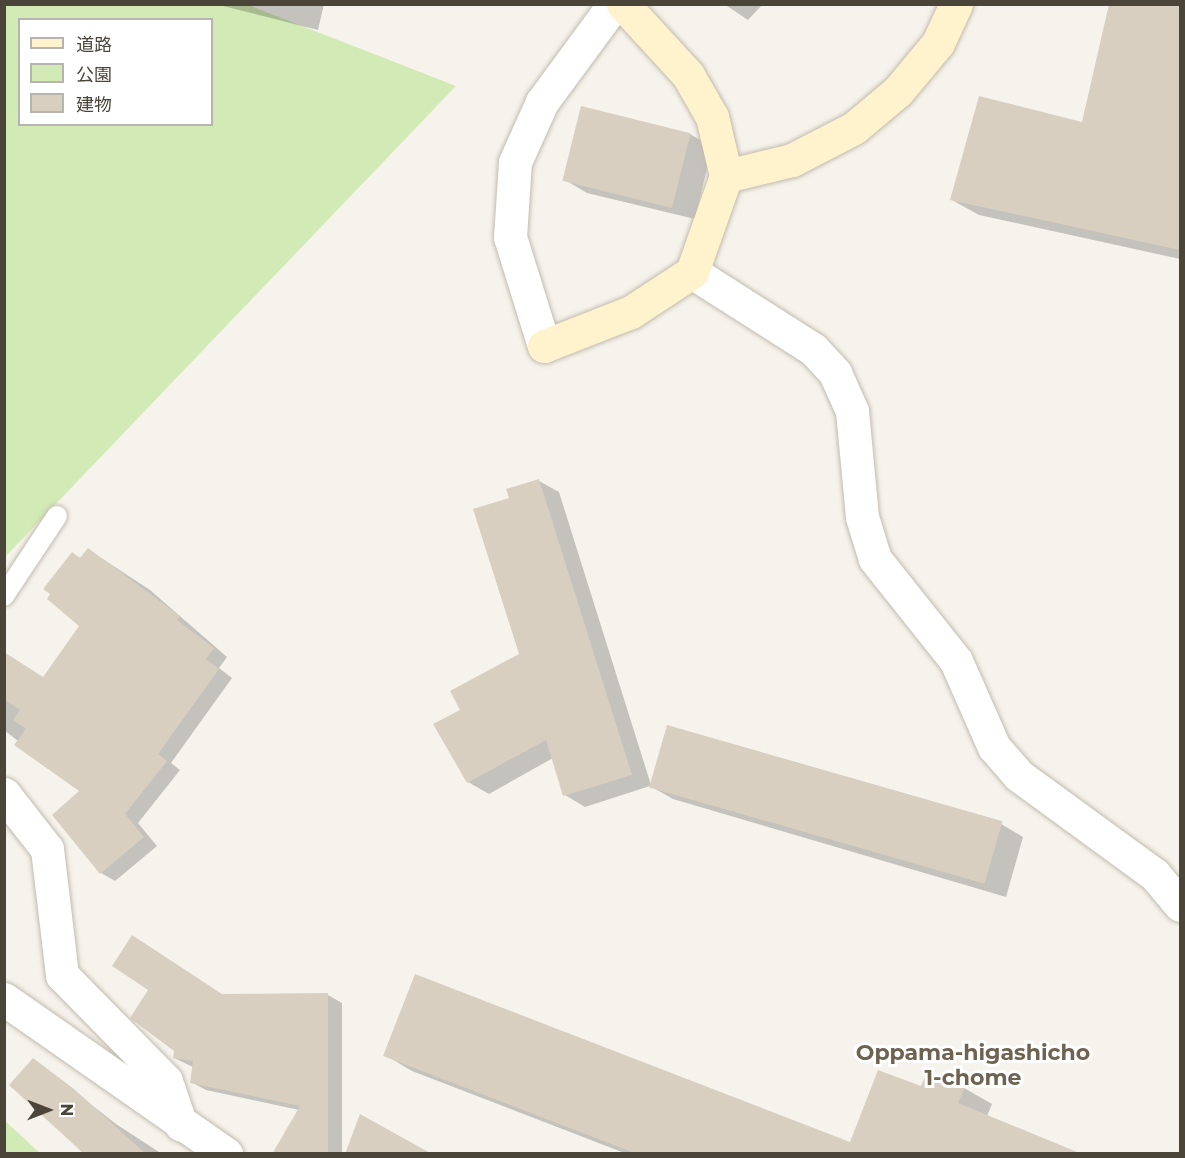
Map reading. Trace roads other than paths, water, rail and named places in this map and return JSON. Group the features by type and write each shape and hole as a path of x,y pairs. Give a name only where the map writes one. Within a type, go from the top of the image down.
{"street":[{"path":"614,4 542,102 515,162 510,237 544,346 631,312 692,272 726,176 712,117 688,75 623,4"},
{"path":"726,176 792,160 854,128 898,91 931,51 956,4"},
{"path":"692,272 813,349 835,373 852,411 862,517 875,559 956,661 994,747 1018,775 1155,875 1180,905"},
{"path":"4,794 47,849 62,975 166,1081 181,1125"},
{"path":"4,999 181,1125 226,1154"}],"lane":[{"path":"4,596 57,516"}],"district":[{"name":"Oppama-higashicho 1-chome","path":"973,1064"}]}
